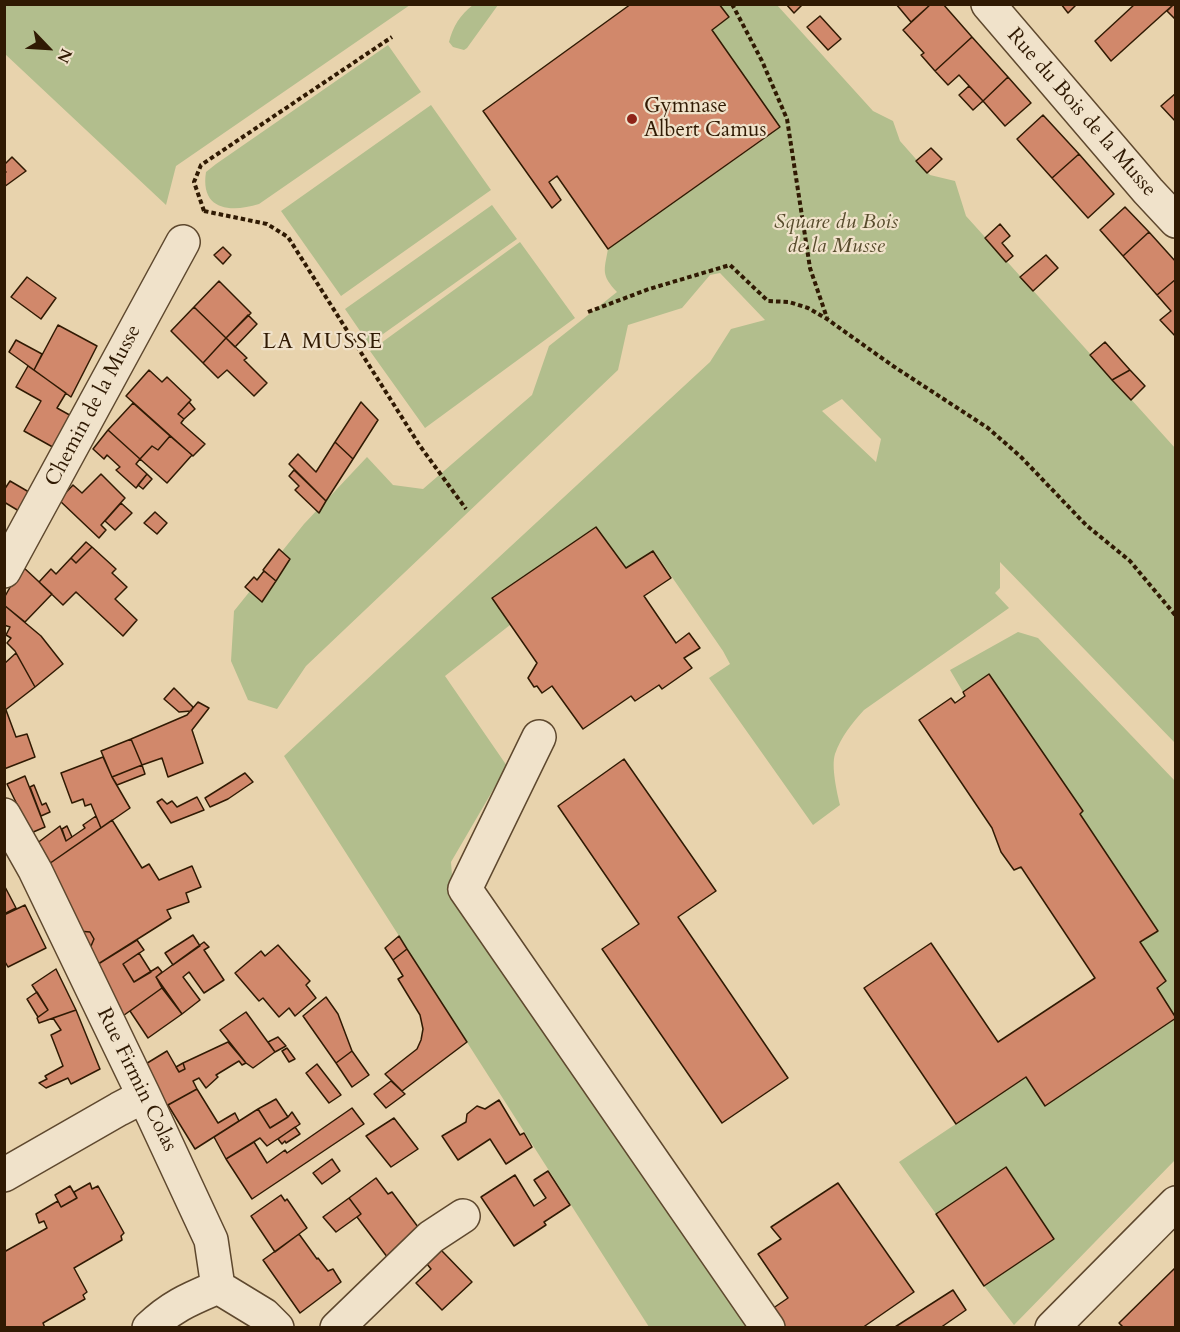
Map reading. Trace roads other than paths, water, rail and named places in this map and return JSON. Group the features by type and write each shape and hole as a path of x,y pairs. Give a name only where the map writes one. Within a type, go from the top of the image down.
{"street":[{"name":"Rue du Bois de la Musse","path":"988,4 1176,221"},
{"name":"Chemin de la Musse","path":"4,571 183,242"},
{"path":"539,736 465,889 768,1328"},
{"name":"Rue Firmin Colas","path":"4,815 35,870 212,1240 219,1287"},
{"path":"4,1175 144,1096"},
{"path":"1052,1328 1176,1203"},
{"path":"337,1328 431,1237 463,1216"},
{"path":"149,1328 177,1305 219,1287 264,1315 277,1328"}],"place":[{"name":"Gymnase Albert Camus","path":"632,119"}],"district":[{"name":"LA MUSSE","path":"323,343"}],"park label":[{"name":"Square du Bois de la Musse","path":"836,235"}]}
